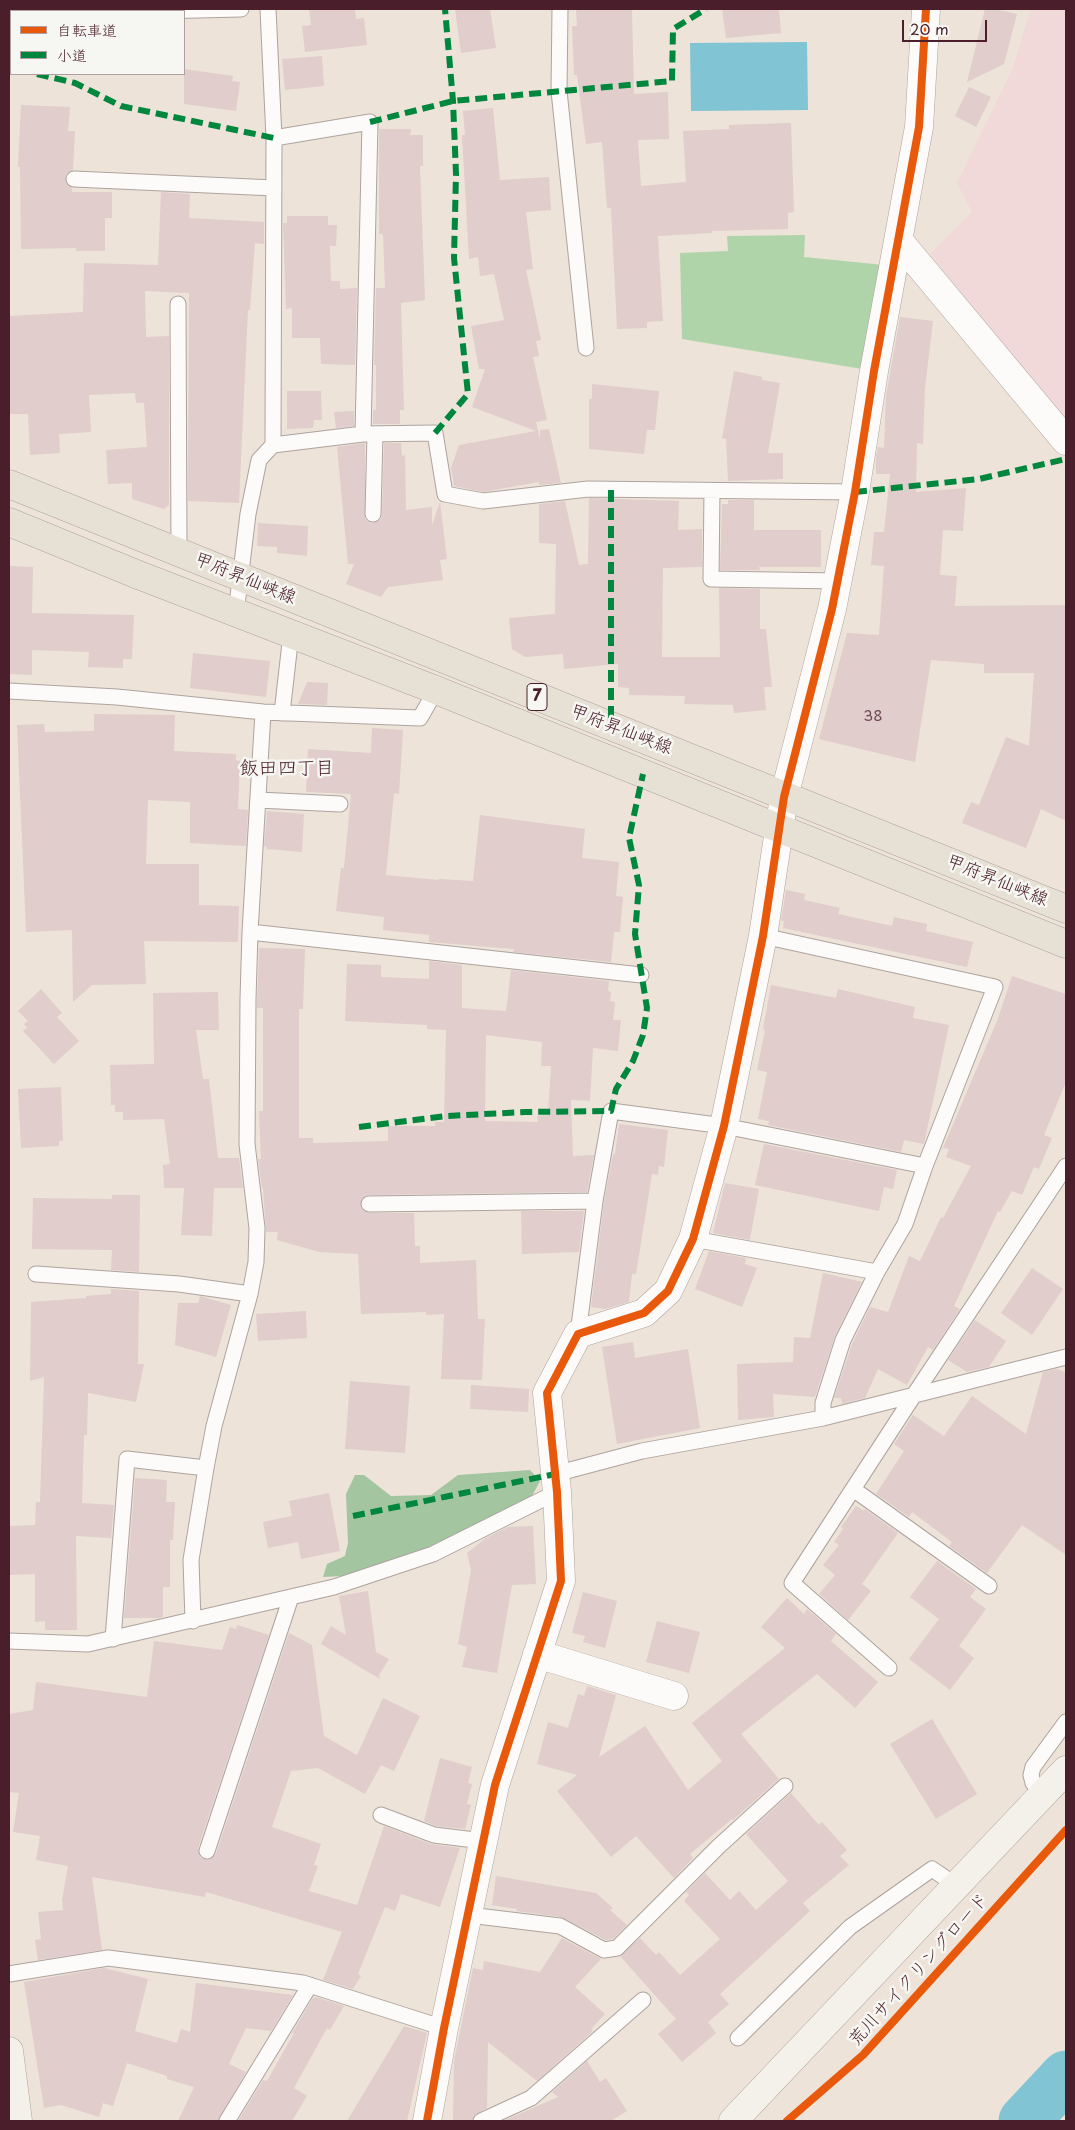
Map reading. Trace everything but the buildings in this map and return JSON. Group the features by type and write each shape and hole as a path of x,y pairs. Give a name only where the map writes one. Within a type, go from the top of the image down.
{"main road":[{"name":"甲府昇仙峡線","path":"9,484 1066,909"},
{"name":"甲府昇仙峡線","path":"9,522 236,613 436,690 1066,944"}],"street":[{"path":"426,2121 495,1785 561,1581 556,1483 547,1393 578,1334 644,1313 668,1291 693,1239 724,1126 763,936 784,797 838,581 855,492 874,371 919,127 926,9"},
{"path":"899,242 1066,441"},
{"path":"537,1654 674,1696"},
{"path":"733,2121 1066,1770"},
{"path":"9,2051 18,2121"}],"lane":[{"path":"185,10 241,9"},
{"path":"268,9 274,138 273,445"},
{"path":"560,9 560,91 586,348"},
{"path":"274,138 370,122 369,434 374,514"},
{"path":"74,179 274,188"},
{"path":"178,304 179,552"},
{"path":"236,613 248,514 259,460 273,445 369,434 434,433 445,494 483,500 588,489 855,492"},
{"path":"712,491 711,579 838,581"},
{"path":"282,713 292,634"},
{"path":"9,691 117,697 263,712 420,718 436,690"},
{"path":"193,1621 191,1560 206,1468 214,1426 250,1294 256,1262 257,1228 248,1144 250,932 263,712"},
{"path":"258,800 340,804"},
{"path":"250,932 641,975"},
{"path":"763,936 995,987 905,1224 877,1272 843,1340 823,1403 823,1418"},
{"path":"578,1334 595,1201 611,1111 724,1126 926,1166"},
{"path":"889,1668 792,1583 1066,1166"},
{"path":"369,1204 595,1201"},
{"path":"693,1239 877,1272"},
{"path":"36,1274 180,1284 250,1294"},
{"path":"9,1641 88,1644 334,1587 433,1554 556,1483 642,1451 823,1418 1066,1357"},
{"path":"113,1639 127,1459 206,1468"},
{"path":"853,1489 989,1586"},
{"path":"207,1851 291,1597"},
{"path":"1043,1796 1033,1783 1031,1776 1033,1767 1066,1722"},
{"path":"469,1915 560,1926 604,1950 617,1948 719,1846 785,1786"},
{"path":"381,1815 434,1835 484,1841"},
{"path":"738,2038 850,1927 932,1869 957,1886"},
{"path":"9,1974 108,1958 303,1982 444,2028"},
{"path":"227,2121 310,1985"},
{"path":"481,2121 531,2098 643,2000"}],"shaded area":[{"path":"1031,9 1066,9 1066,424 930,254 972,212 957,183 1012,70"}],"green space":[{"path":"805,235 804,257 894,266 874,371 682,339 680,253 728,251 727,236"},
{"path":"530,1470 540,1481 531,1498 394,1566 342,1576 323,1577 327,1564 345,1556 348,1543 346,1494 355,1475 364,1475 391,1496 431,1495 458,1475"}],"water":[{"path":"807,42 808,110 691,111 690,43"}],"waterway":[{"path":"1024,2121 1066,2076"}],"marked path":[{"path":"435,433 468,394 454,258 456,174 453,101 445,9"},
{"path":"370,122 453,101 672,81 673,29 706,9"},
{"path":"41,75 75,83 121,106 274,138"},
{"path":"855,492 979,479 1066,459"},
{"path":"611,490 611,726"},
{"path":"359,1127 447,1116 525,1112 611,1111 616,1089 633,1061 643,1035 647,1008 635,934 639,885 629,838 643,774"},
{"path":"353,1516 555,1474"}],"cycle path":[{"path":"427,2121 444,2028 495,1785 561,1581 557,1492 547,1393 578,1334 644,1313 668,1291 693,1239 724,1126 763,936 784,797 832,609 855,492 874,371 919,127 926,9"},
{"name":"荒川サイクリングロード","path":"787,2121 863,2055 1066,1830"}],"district":[{"name":"飯田四丁目","path":"287,769"}]}
